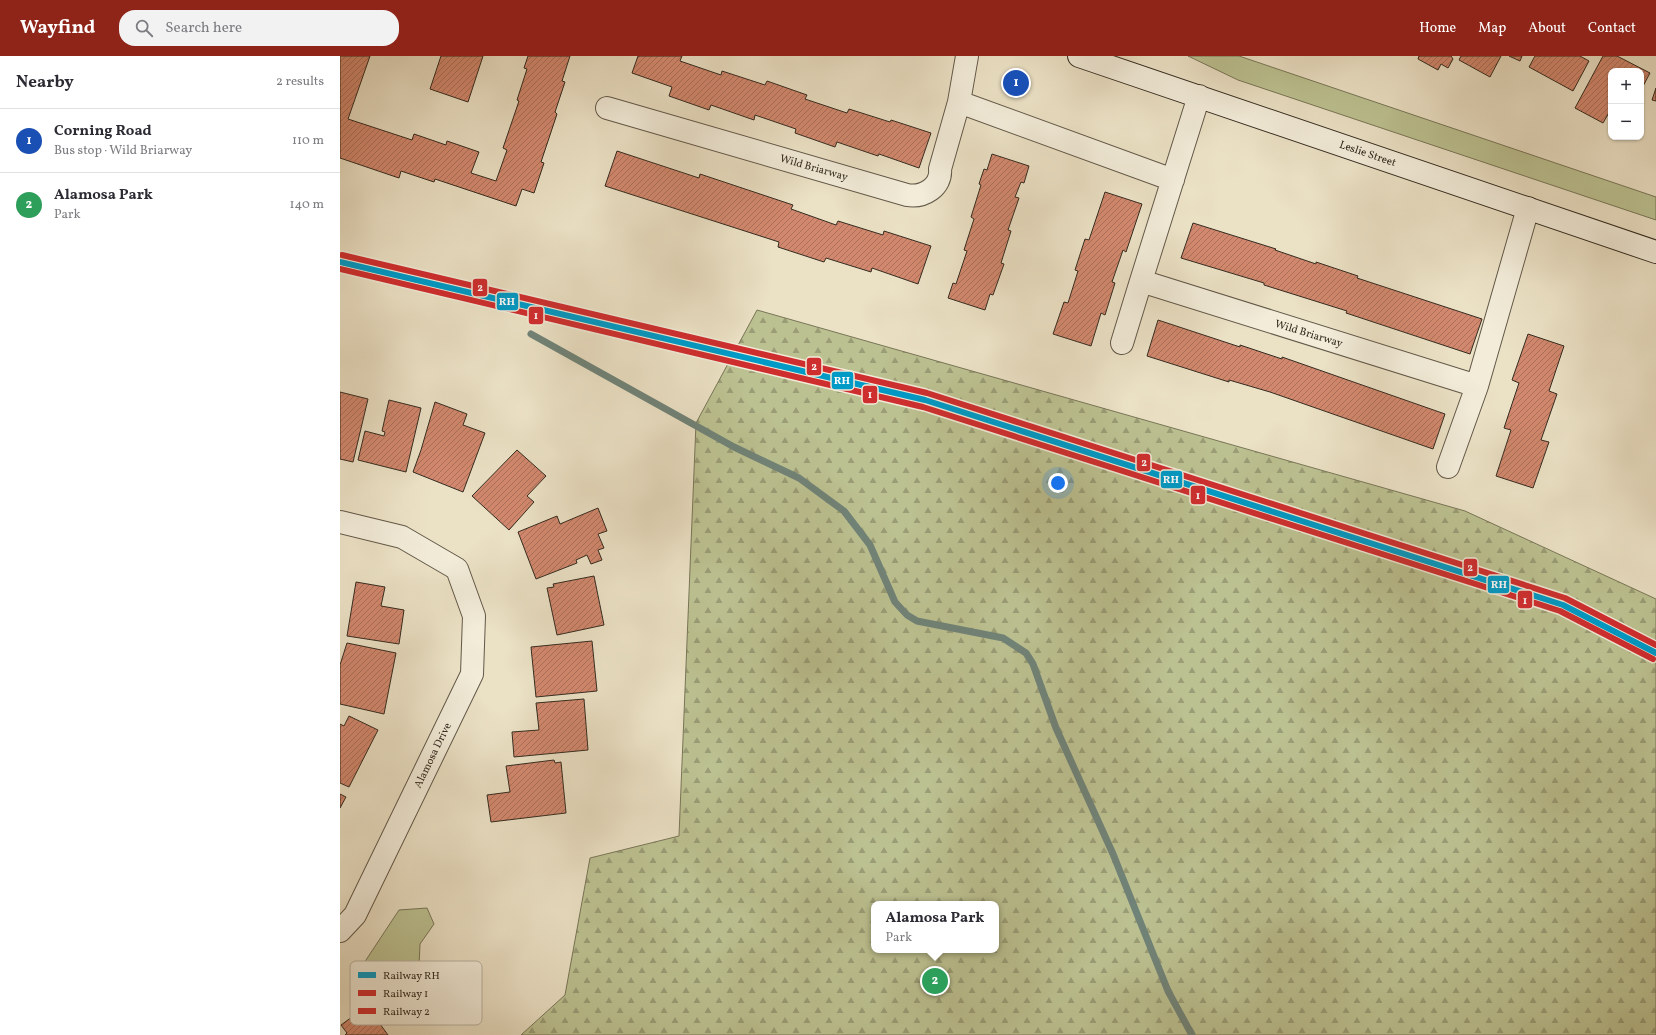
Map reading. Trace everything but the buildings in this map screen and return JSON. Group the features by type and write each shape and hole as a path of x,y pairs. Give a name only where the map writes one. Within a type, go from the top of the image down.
{"street":[{"name":"Wild Briarway","path":"607,108 915,196 927,192 938,182 959,102 967,56"},
{"name":"Leslie Street","path":"1079,56 1656,252"},
{"path":"1122,343 1199,96"},
{"path":"959,102 1173,180"},
{"path":"1448,467 1477,386 1528,208"},
{"name":"Wild Briarway","path":"1141,281 1477,386"},
{"name":"Alamosa Drive","path":"340,522 402,537 456,569 474,616 472,674 348,911 340,931"}],"green space":[{"path":"1188,56 1239,56 1656,197 1656,220 1238,80"},
{"path":"757,310 1465,511 1656,599 1656,1035 521,1035 565,995 590,858 679,836 696,423"},
{"path":"427,908 434,924 420,944 419,961 365,961 399,910"}],"waterway":[{"path":"531,334 734,447 799,478 844,511 870,545 895,602 907,615 917,621 1003,638 1026,653 1033,664 1056,728 1113,854 1168,991 1192,1035"}],"rail line":[{"name":"2","path":"342,255 927,393 1565,598 1656,645"},
{"name":"RH","path":"340,262 925,400 1563,605 1656,653"},
{"name":"1","path":"340,269 923,407 1560,611 1653,659"}],"place":[{"name":"Corning Road","path":"1016,83"},
{"name":"Alamosa Park","path":"935,981"}]}
